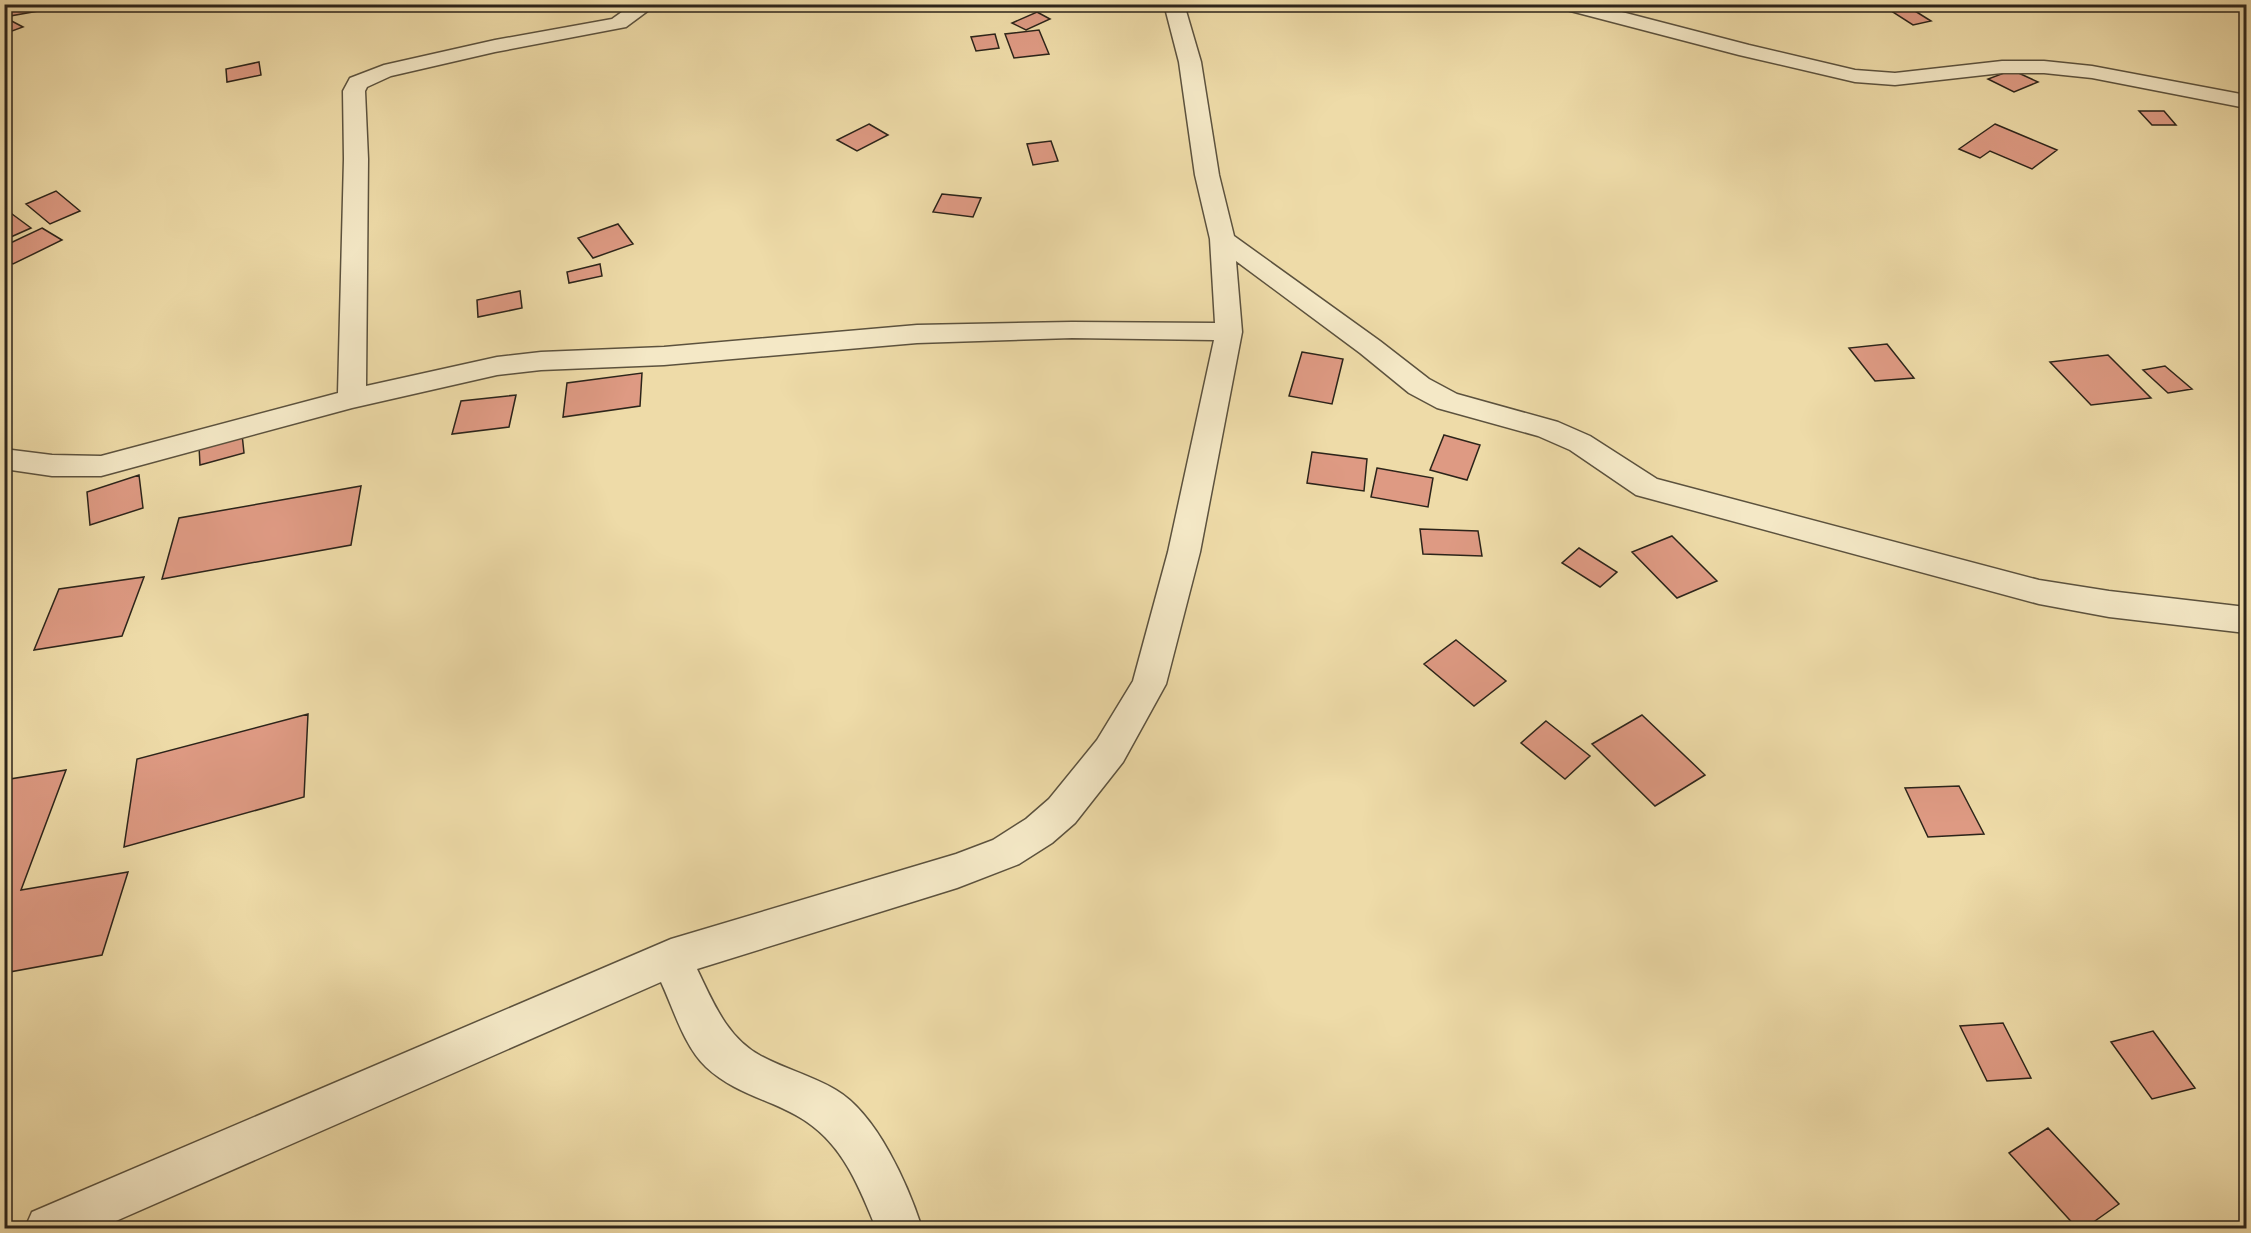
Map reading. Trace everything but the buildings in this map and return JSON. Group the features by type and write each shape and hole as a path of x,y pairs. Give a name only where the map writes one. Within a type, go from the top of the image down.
{"street":[{"path":"352,399 356,159 354,91 358,83 384,71 414,63 619,23 647,4"},
{"path":"48,1228 671,958 957,871 1006,852 1039,831 1062,811 1110,752 1149,684 1184,552 1229,332 1222,239 1207,175 1190,62 1174,4"},
{"path":"1566,4 1746,51 1855,76 1895,79 2002,67 2044,67 2092,72 2247,102"},
{"path":"1222,239 1370,347 1419,386 1447,400 1548,429 1581,442 1647,487 2039,592 2109,604 2247,620"},
{"path":"4,459 34,465 71,468 101,466 352,399 497,366 542,361 664,356 917,334 1072,330 1229,332"},
{"path":"671,958 704,1030 720,1051 744,1070 822,1106 846,1127 871,1162 899,1228"}]}
